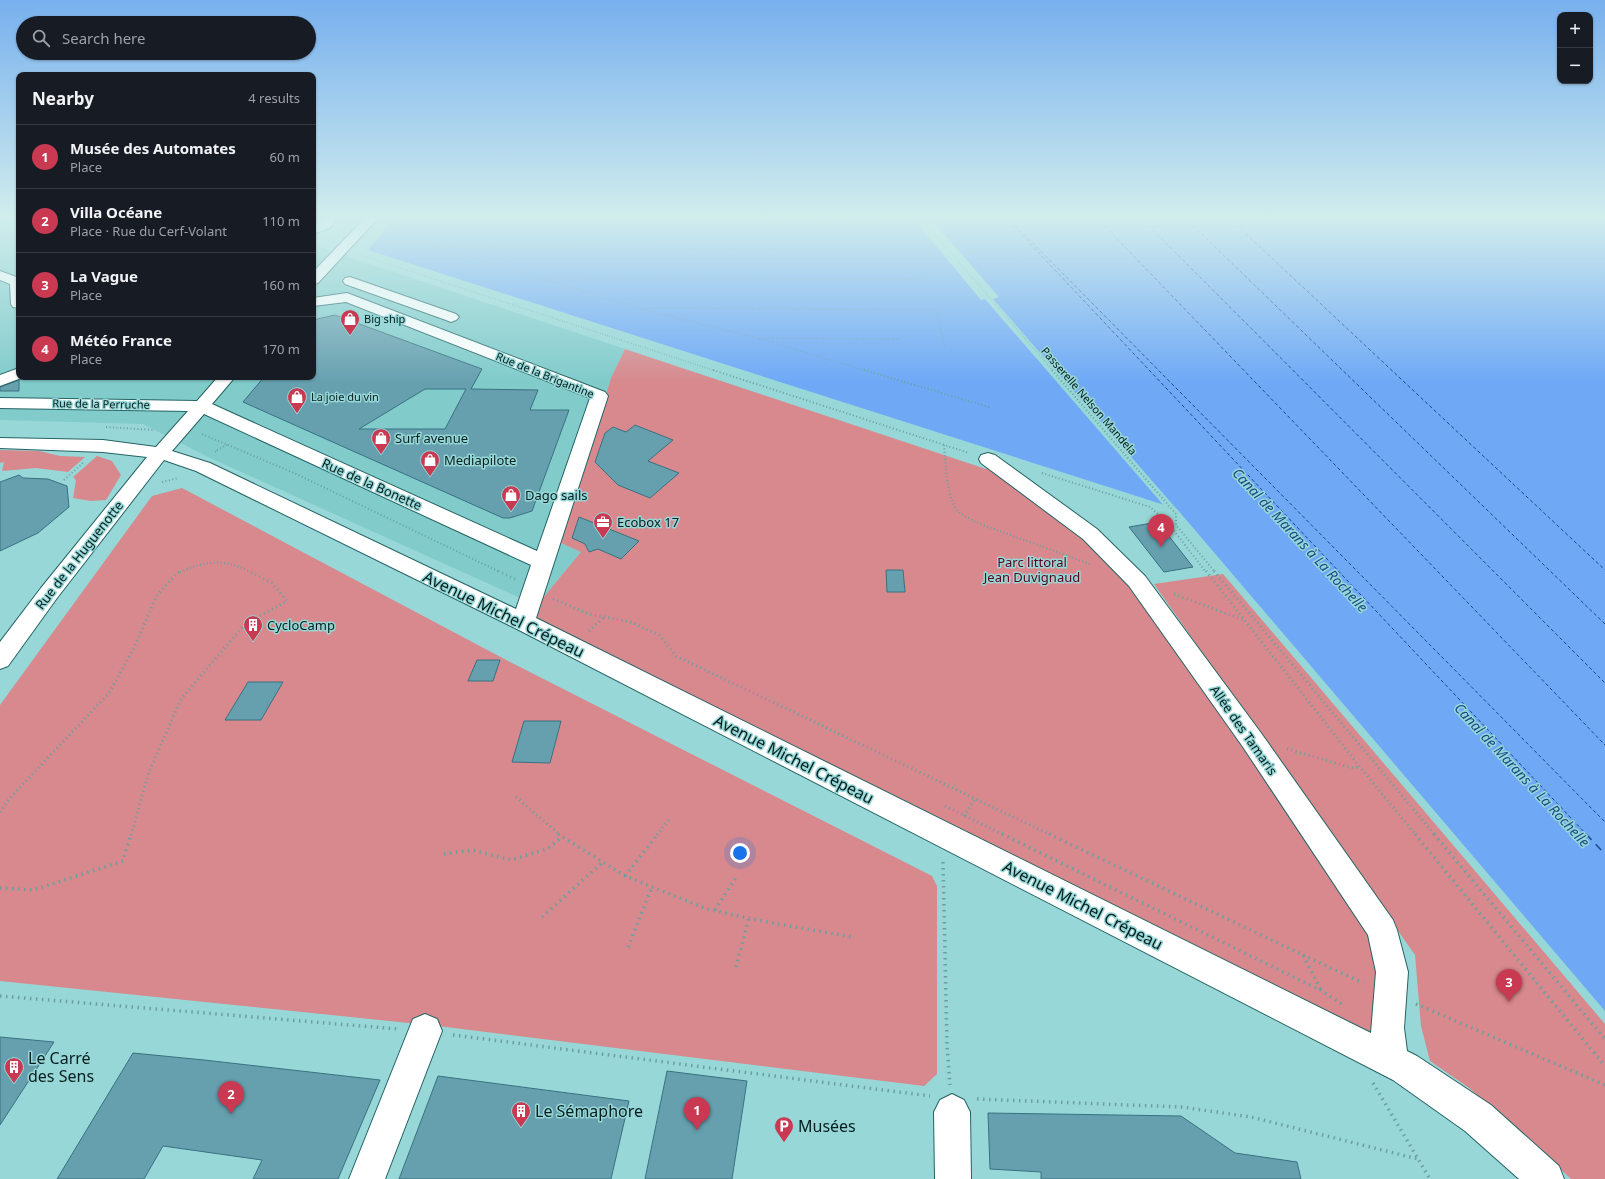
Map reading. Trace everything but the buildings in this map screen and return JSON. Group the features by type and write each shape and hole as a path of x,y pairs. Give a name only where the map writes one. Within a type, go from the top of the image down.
{"street":[{"path":"321,300 350,281 354,275 349,272"},
{"path":"0,275 16,282"},
{"path":"350,281 451,317"},
{"path":"14,304 16,289"},
{"name":"Rue de la Brigantine","path":"321,300 347,298 599,396 523,622"},
{"path":"0,381 16,374"},
{"name":"Rue de la Huguenotte","path":"0,660 7,639 49,592 146,469 224,380"},
{"name":"Rue de la Perruche","path":"0,403 202,406"},
{"name":"Rue de la Bonette","path":"202,406 543,562"},
{"name":"Avenue Michel Crépeau","path":"0,443 103,446 160,453 203,467 523,622 952,839 1381,1070 1405,1068 1478,1118 1546,1179"},
{"name":"Allée des Tamaris","path":"988,459 1090,534 1137,581 1256,746 1382,930 1392,972 1387,1028 1381,1070"},
{"path":"367,1179 425,1031"},
{"path":"952,1105 954,1179"}],"path":[{"path":"411,272 988,459"},
{"path":"522,272 638,308 757,338 989,408"},
{"name":"Passerelle Nelson Mandela","path":"967,272 1176,514 1176,524"},
{"path":"542,278 923,278"},
{"path":"638,308 936,310 945,347"},
{"path":"757,338 901,340"},
{"path":"117,428 202,434 294,473 589,614 631,622 659,636 676,656 1303,955 1390,994 1605,1085"},
{"path":"944,445 956,510 976,522 1093,565"},
{"path":"64,480 75,471"},
{"path":"1034,471 1150,507 1168,523 1360,767 1605,1066"},
{"path":"1168,523 1176,524 1605,1039"},
{"path":"0,812 10,798 109,693 134,648 157,595 176,574 198,564 222,562 243,568 272,583 287,600 245,624 181,699 149,772 123,861 33,890 0,888"},
{"path":"1137,581 1245,620"},
{"path":"1256,746 1271,744 1352,768 1360,767"},
{"path":"516,796 562,837 625,876 715,910 749,918 852,937"},
{"path":"625,876 670,818"},
{"path":"444,854 472,850 511,860 547,850 562,837"},
{"path":"952,839 943,854 947,1045 952,1105"},
{"path":"542,917 603,862"},
{"path":"715,910 737,876"},
{"path":"628,946 652,887"},
{"path":"736,967 749,918"},
{"path":"1303,955 1325,998"},
{"path":"0,996 425,1031 675,1062 952,1105 1181,1107 1251,1117 1418,1159"},
{"path":"1381,1070 1418,1159 1430,1179"}],"shaded area":[{"path":"0,272 16,272 16,380 316,380 316,272 394,272 625,349 611,378 561,543 581,552 539,603 529,602 208,457 143,424 0,420"}],"green space":[{"name":"Parc littoral Jean Duvignaud","path":"625,349 986,469 988,459 1090,534 1154,618 1371,935 1406,1067 523,622 581,552 561,543 611,378"},
{"path":"0,450 39,451 60,456 85,457 68,472 36,468 2,471 4,462 0,463"},
{"path":"97,456 112,461 121,475 106,500 91,501 73,498 76,480 73,477"},
{"path":"182,488 512,663 932,876 937,886 937,1074 924,1086 438,1026 0,981 0,705 152,496"},
{"path":"1223,574 1605,1024 1605,1179 1571,1179 1527,1138 1469,1088 1430,1061 1421,1026 1415,955 1154,584"}],"water":[{"name":"Canal de Marans à La Rochelle","path":"437,272 1605,272 1605,1011 1177,509"}],"pier":[{"path":"958,272 977,272 999,297 993,299 1181,514 1178,514 1176,511 1165,507 985,299 981,300"}],"ferry route":[{"path":"1057,272 1587,835"},
{"path":"1061,272 1605,822"},
{"path":"1149,272 1605,745"},
{"path":"1195,272 1605,683"},
{"path":"1241,272 1605,624"},
{"path":"1287,272 1605,570"},
{"path":"1586,834 1605,854"}],"place":[{"name":"Big ship","path":"350,336"},
{"name":"La joie du vin","path":"297,414"},
{"name":"Surf avenue","path":"381,455"},
{"name":"Mediapilote","path":"430,477"},
{"name":"Dago sails","path":"511,512"},
{"name":"Ecobox 17","path":"603,539"},
{"name":"Météo France","path":"1161,547"},
{"name":"CycloCamp","path":"253,642"},
{"name":"La Vague","path":"1509,1002"},
{"name":"Le Carré des Sens","path":"14,1084"},
{"name":"Villa Océane","path":"231,1114"},
{"name":"Le Sémaphore","path":"521,1128"},
{"name":"Musée des Automates","path":"697,1130"},
{"name":"Musées","path":"784,1143"}]}
